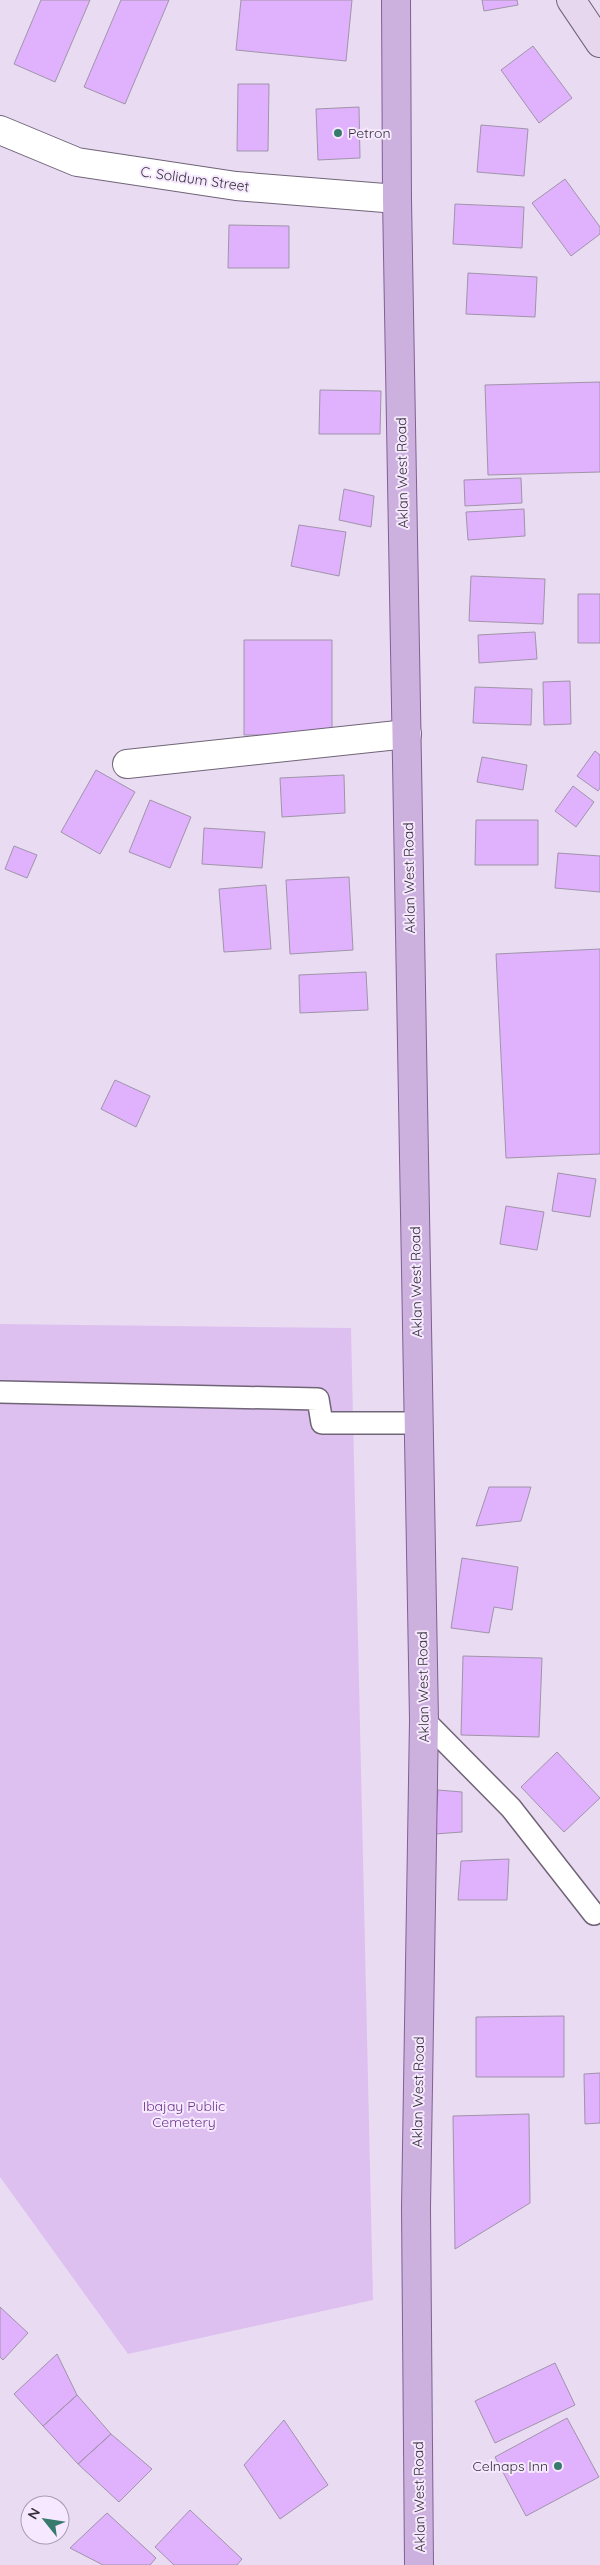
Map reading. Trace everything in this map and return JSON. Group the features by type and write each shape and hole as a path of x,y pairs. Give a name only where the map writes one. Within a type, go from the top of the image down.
{"main road":[{"name":"Aklan West Road","path":"396,0 424,1720 416,2208 420,2565"}],"street":[{"path":"571,0 600,43"},
{"name":"C. Solidum Street","path":"0,130 77,162 236,186 398,199"},
{"path":"127,764 407,734"}],"lane":[{"path":"0,1392 318,1399 322,1423 418,1423"},
{"path":"424,1720 511,1808 594,1914"}],"green space":[{"name":"Ibajay Public Cemetery","path":"0,1324 351,1328 373,2300 128,2354 0,2177"}],"building":[{"path":"41,0 90,0 55,82 14,64"},
{"path":"121,0 169,0 125,104 84,87"},
{"path":"241,0 352,0 346,61 236,50"},
{"path":"482,0 517,0 518,5 484,11"},
{"path":"533,46 572,98 539,123 501,70"},
{"path":"238,84 269,84 268,151 237,151"},
{"name":"Petron","path":"359,107 360,158 318,160 316,109"},
{"path":"481,125 528,129 524,176 477,172"},
{"path":"565,179 600,227 600,234 571,256 532,203"},
{"path":"455,204 524,207 522,248 453,244"},
{"path":"229,225 289,226 289,268 228,268"},
{"path":"468,273 537,277 535,317 466,314"},
{"path":"600,382 600,472 488,475 485,385"},
{"path":"320,390 381,391 380,434 319,434"},
{"path":"521,478 522,503 465,506 464,480"},
{"path":"344,489 374,496 371,527 339,520"},
{"path":"524,509 525,536 468,540 466,512"},
{"path":"299,525 346,532 339,576 291,566"},
{"path":"471,576 545,579 543,624 469,621"},
{"path":"578,594 600,594 600,643 578,643"},
{"path":"535,632 537,659 479,663 478,635"},
{"path":"244,640 332,640 332,735 244,735"},
{"path":"570,681 571,724 544,725 543,682"},
{"path":"475,687 532,689 531,725 473,723"},
{"path":"595,751 600,755 600,788 598,791 577,776"},
{"path":"482,757 527,765 523,790 477,782"},
{"path":"96,770 135,792 100,854 61,832"},
{"path":"344,775 345,813 282,817 280,778"},
{"path":"573,786 594,802 576,827 555,811"},
{"path":"150,800 191,817 170,868 129,852"},
{"path":"476,820 538,820 538,865 475,865"},
{"path":"204,828 265,832 262,868 202,864"},
{"path":"14,846 37,855 27,878 5,869"},
{"path":"558,853 600,856 600,892 555,888"},
{"path":"349,877 353,950 290,954 286,880"},
{"path":"266,885 271,949 224,952 219,889"},
{"path":"600,949 600,1154 506,1158 496,954"},
{"path":"366,972 368,1010 300,1013 299,975"},
{"path":"115,1080 150,1096 136,1127 101,1109"},
{"path":"558,1173 596,1179 590,1217 552,1211"},
{"path":"506,1206 544,1212 537,1250 500,1244"},
{"path":"489,1487 531,1487 521,1521 476,1526"},
{"path":"462,1558 518,1567 512,1610 494,1607 489,1633 451,1628"},
{"path":"463,1656 542,1658 539,1737 461,1735"},
{"path":"557,1752 600,1798 564,1832 521,1787"},
{"path":"438,1790 462,1792 462,1832 435,1834"},
{"path":"509,1859 507,1900 458,1900 461,1861"},
{"path":"564,2016 564,2077 476,2077 476,2017"},
{"path":"600,2073 600,2123 585,2124 584,2074"},
{"path":"529,2114 530,2203 455,2249 453,2116"},
{"path":"0,2307 28,2333 3,2360 0,2357"},
{"path":"57,2354 77,2395 43,2426 14,2394"},
{"path":"555,2363 575,2405 495,2443 475,2401"},
{"path":"77,2395 111,2434 78,2464 43,2426"},
{"path":"567,2418 599,2477 526,2516 495,2457"},
{"path":"284,2420 328,2485 280,2519 244,2465"},
{"path":"111,2434 152,2469 119,2502 78,2464"},
{"path":"190,2510 242,2559 237,2565 174,2565 155,2547"},
{"path":"107,2513 156,2558 150,2565 103,2565 70,2548"}],"place":[{"name":"Petron","path":"338,133"},
{"name":"Celnaps Inn","path":"558,2466"}]}
